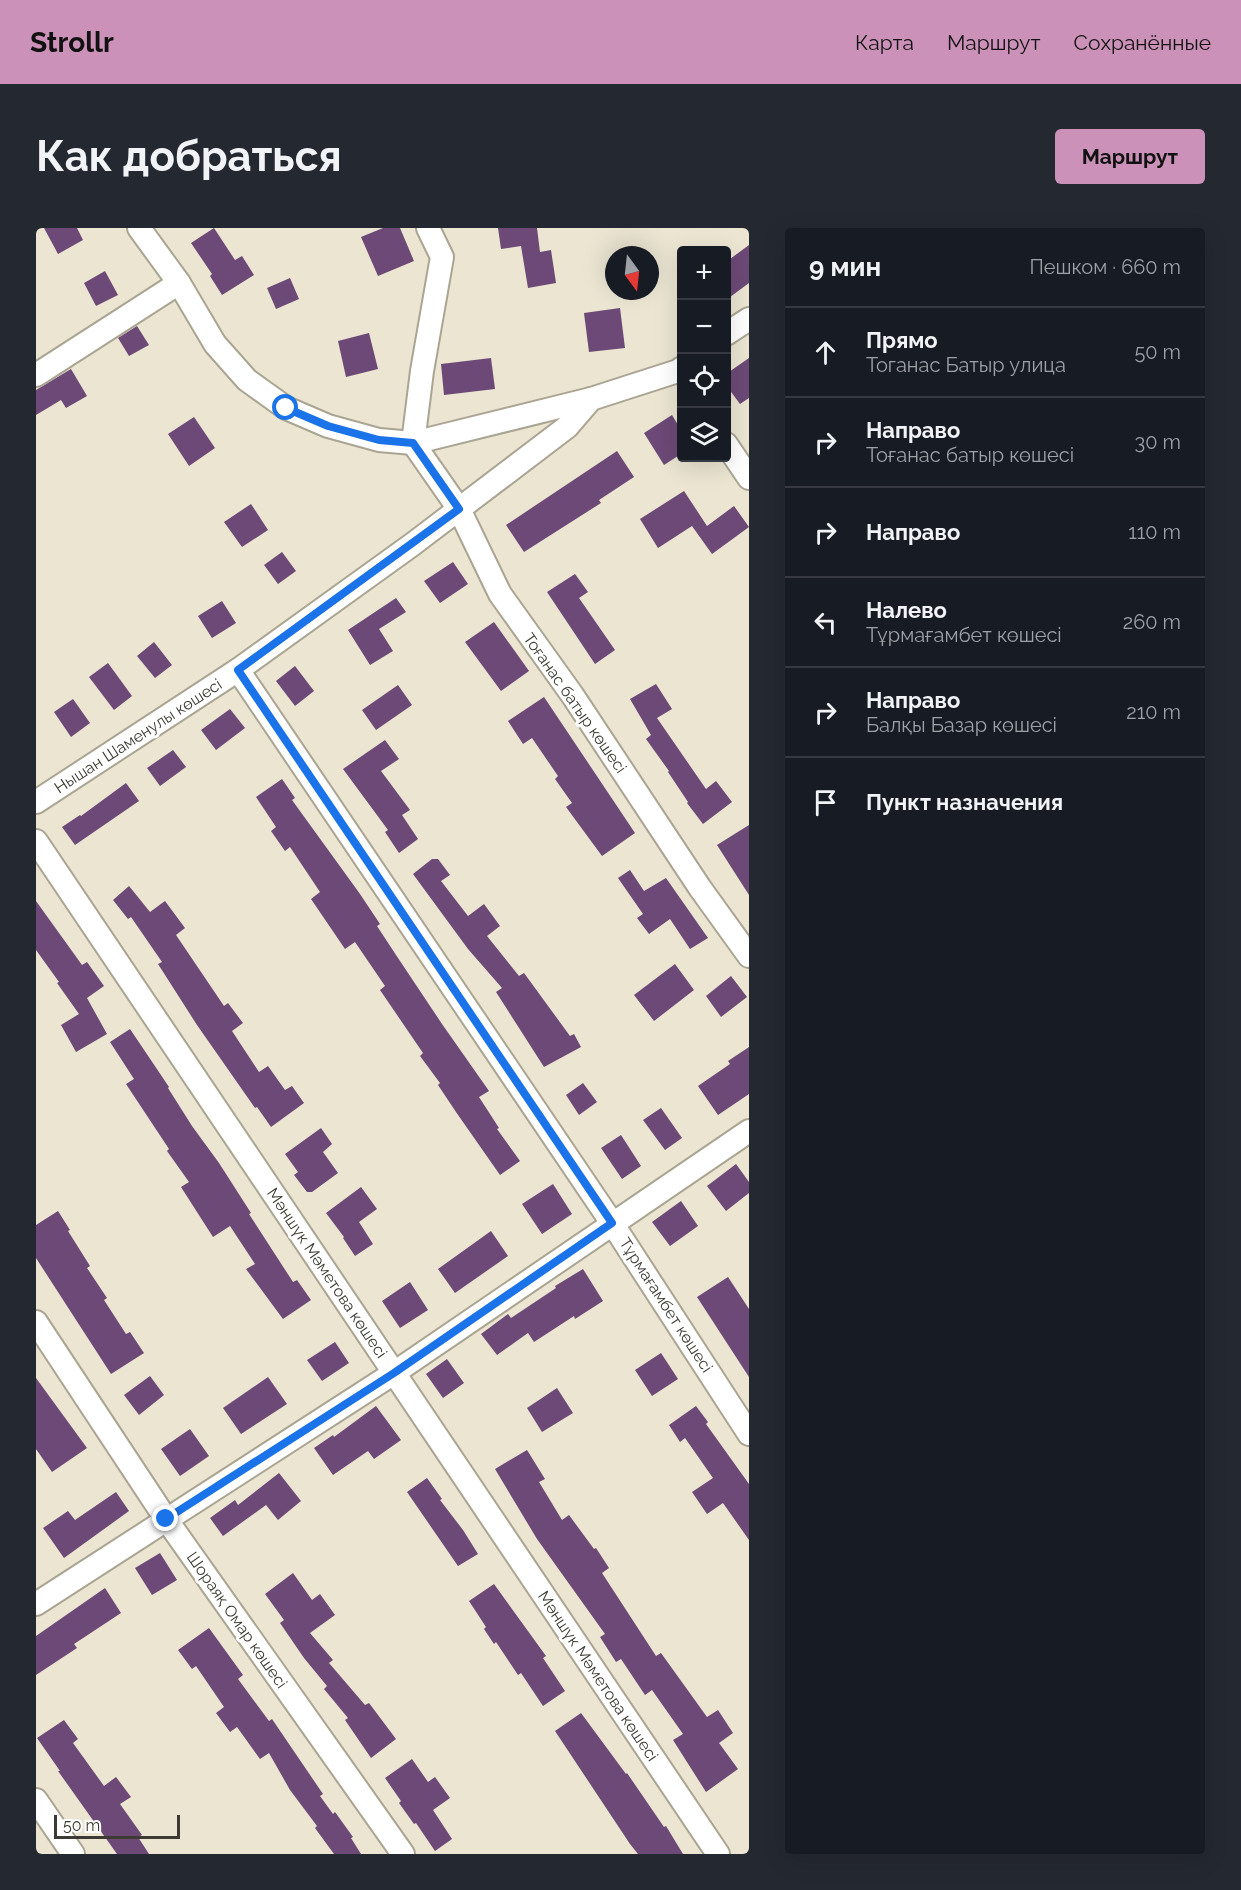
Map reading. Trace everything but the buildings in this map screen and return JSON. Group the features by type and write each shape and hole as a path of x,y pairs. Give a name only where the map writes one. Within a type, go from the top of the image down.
{"street":[{"path":"139,228 178,283 215,344 247,380 286,408 328,426 379,440 413,443 591,399 677,373"},
{"path":"413,443 422,371 442,257 428,228"},
{"path":"36,375 178,283"},
{"path":"731,331 749,319"},
{"name":"Нышан Шаменулы көшесі","path":"36,802 238,670 567,427 591,399"},
{"name":"Тоғанас батыр көшесі","path":"413,443 459,509 500,594 573,696 700,888 749,956"},
{"path":"731,451 749,478"},
{"name":"Тұрмағамбет көшесі","path":"238,670 612,1223 749,1434"},
{"name":"Мәншүк Мәметова көшесі","path":"36,841 718,1854"},
{"path":"36,1604 394,1373 749,1131"},
{"name":"Шораяқ Омар көшесі","path":"36,1322 166,1519 403,1854"},
{"path":"36,1800 73,1854"}],"route":[{"path":"166,1519 394,1373 612,1223 238,670 459,509 413,443 379,440 328,426 286,408"}]}
